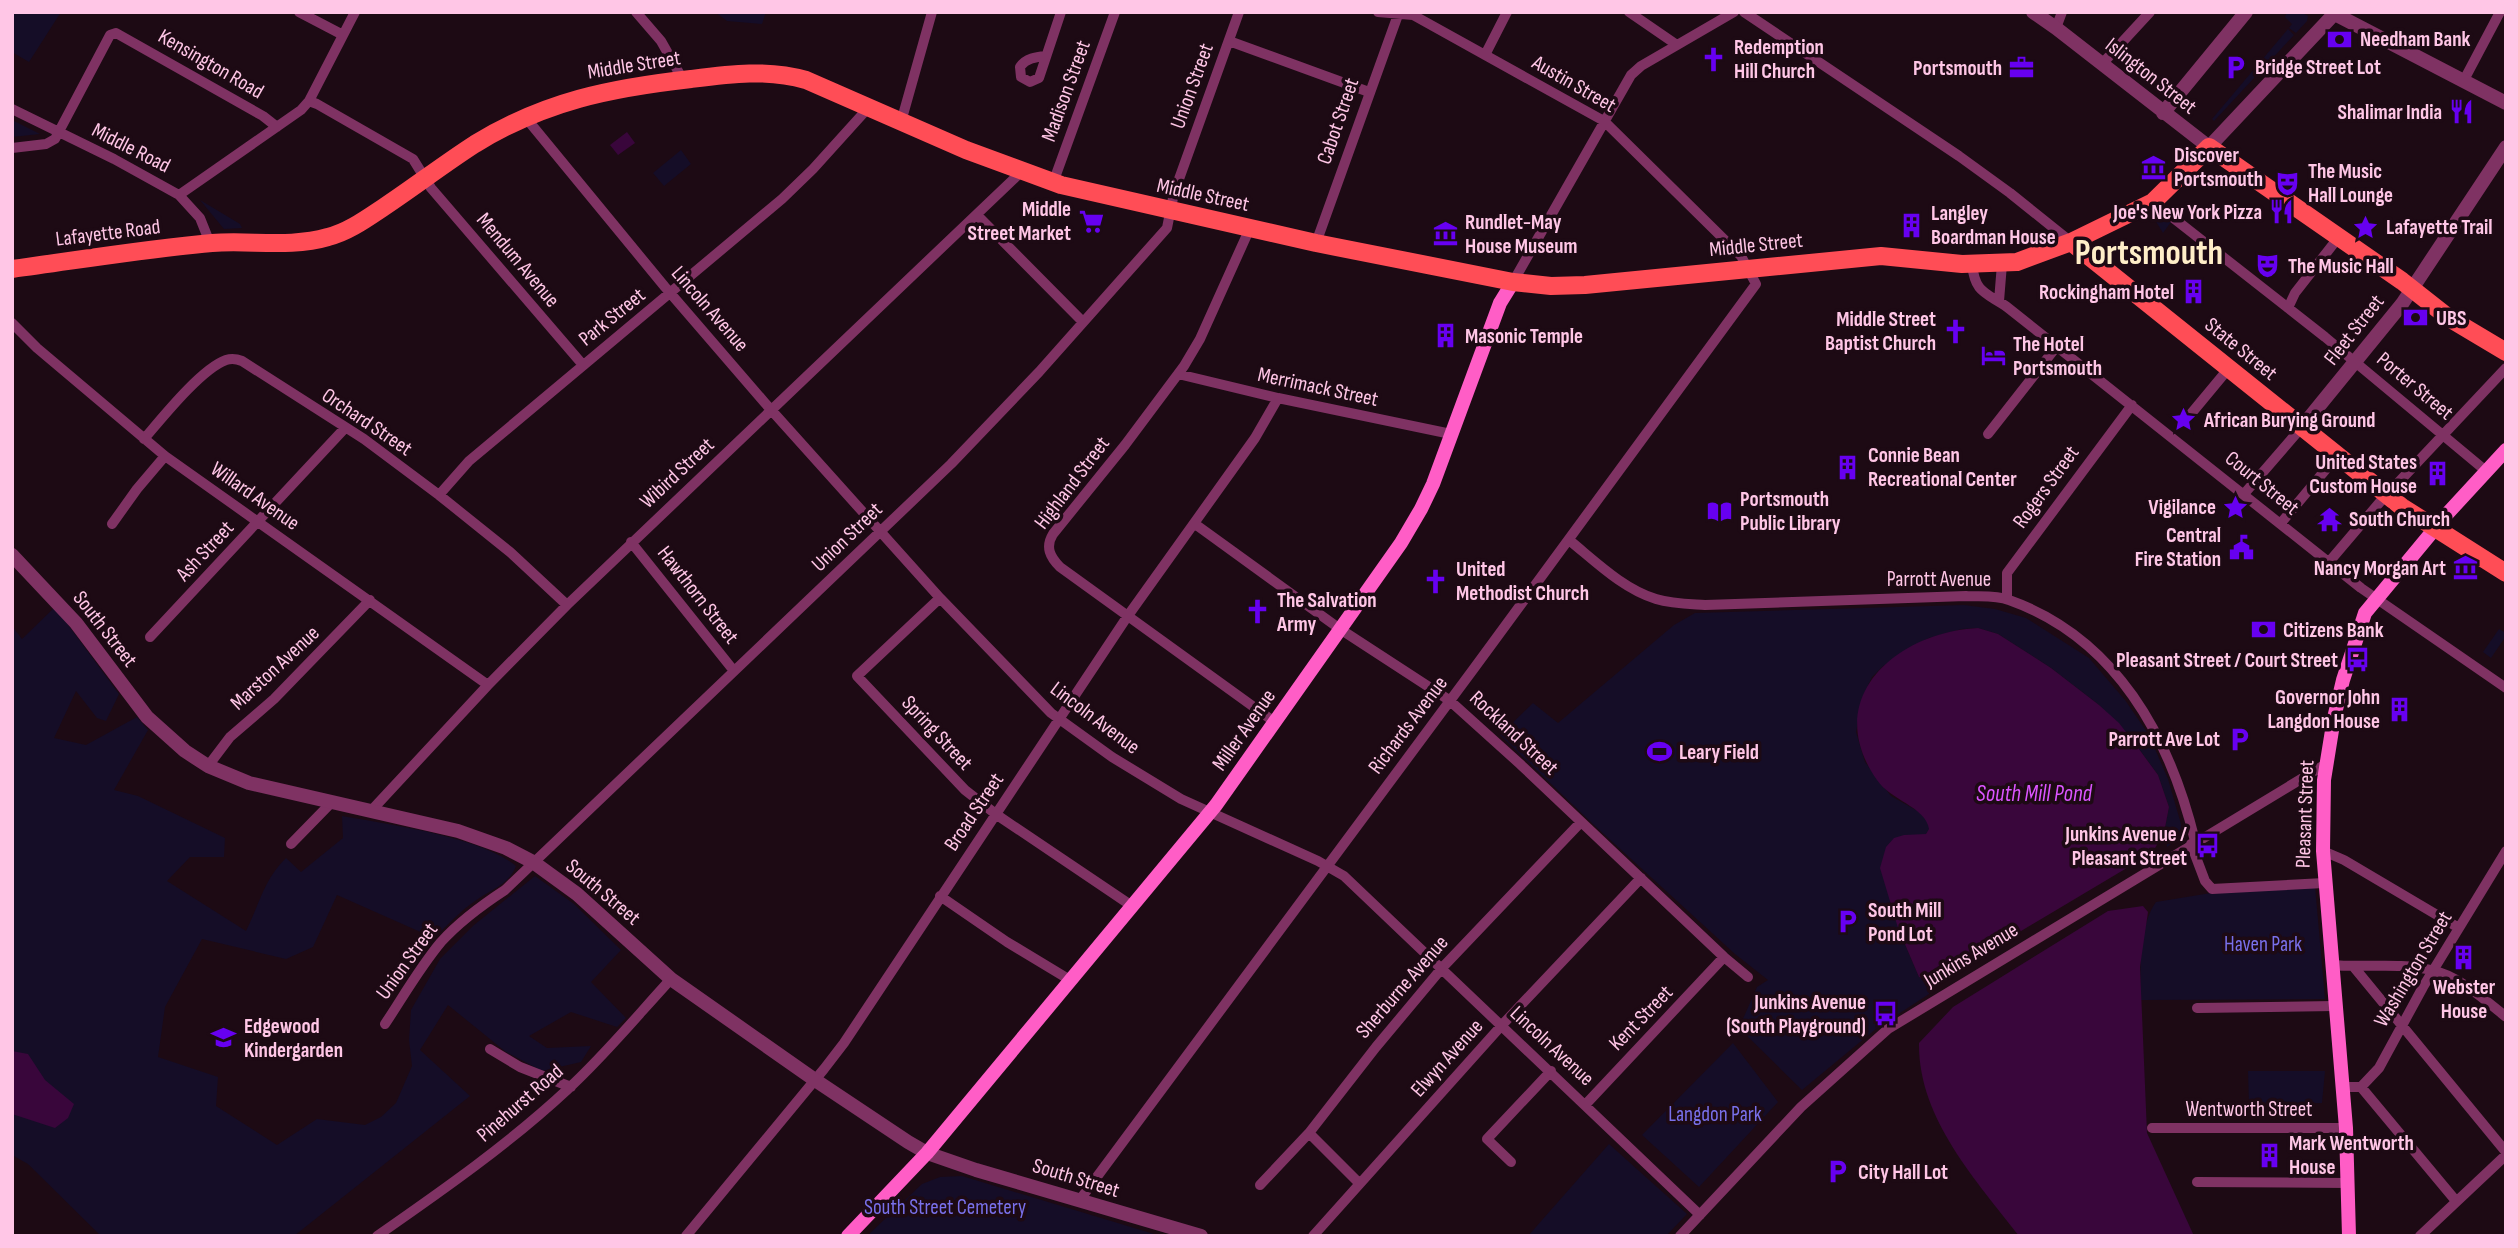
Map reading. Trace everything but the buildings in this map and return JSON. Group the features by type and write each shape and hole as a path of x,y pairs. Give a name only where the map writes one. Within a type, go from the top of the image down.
{"main road":[{"name":"Middle Street","path":"210,243 327,238 367,219 474,145 526,118 584,96 748,73 784,75 806,80 901,122 1053,183 1170,212 1533,285 1575,286 1881,256 1972,264 2002,264 2037,257 2153,202 2209,147"},
{"path":"2209,147 2449,318 2506,352"},
{"path":"2096,231 2089,243 2090,250 2102,267"},
{"name":"State Street","path":"2071,242 2387,495 2506,573"},
{"name":"Lafayette Road","path":"12,269 210,243"},
{"name":"Miller Avenue","path":"848,1236 927,1153 1210,813 1276,723 1401,543 1421,509 1500,303 1513,282"},
{"name":"Pleasant Street","path":"2349,1236 2346,1129 2323,851 2324,780 2333,718 2362,620 2375,599 2435,527 2506,450"}],"street":[{"path":"299,12 343,35"},
{"path":"180,195 301,110 309,101 355,12"},
{"path":"636,12 668,52 683,80"},
{"path":"901,122 932,12"},
{"path":"1046,56 1061,12"},
{"name":"Madison Street","path":"1053,183 1115,12"},
{"name":"Union Street","path":"385,1024 439,944 471,913 505,890 989,426 1167,228 1174,193 1239,12"},
{"name":"Austin Street","path":"1378,12 1413,15 1604,121 1741,256 1748,268"},
{"path":"1485,55 1507,12"},
{"path":"1629,12 1677,45"},
{"path":"1513,282 1635,70 1734,12"},
{"name":"State Street","path":"1744,12 1959,156 2071,242"},
{"name":"Islington Street","path":"2033,12 2209,147"},
{"path":"2056,28 2062,12"},
{"path":"2102,64 2150,12"},
{"path":"2163,113 2246,12"},
{"path":"2464,80 2500,12"},
{"path":"2209,147 2334,13 2506,103"},
{"name":"Cabot Street","path":"1316,243 1398,14"},
{"name":"Kensington Road","path":"60,134 110,35 116,33 263,116 277,127"},
{"path":"1229,41 1369,92"},
{"name":"Mendum Avenue","path":"309,101 412,159 583,365"},
{"name":"Park Street","path":"439,495 469,461 782,199 822,160 869,107"},
{"name":"Middle Road","path":"12,109 180,195 200,218 210,243"},
{"name":"Lincoln Avenue","path":"526,118 670,294 772,411 940,598 1059,720 1163,789 1327,865 1352,882 1700,1215"},
{"path":"12,148 46,144 60,134"},
{"name":"Fleet Street","path":"2244,494 2356,362 2411,289 2506,147"},
{"name":"Wibird Street","path":"370,812 567,604 1021,172"},
{"name":"Porter Street","path":"2153,202 2356,362 2486,471"},
{"path":"977,215 1083,322"},
{"name":"Highland Street","path":"1250,228 1200,339 1178,374 1049,540 1049,553 1060,567 1276,723"},
{"path":"2288,308 2295,293 2338,238"},
{"name":"Court Street","path":"1972,264 1973,278 1979,290 2057,346 2375,599 2506,688"},
{"path":"1999,302 2002,264"},
{"name":"Richards Avenue","path":"1079,1201 1754,288 1756,284 1748,268"},
{"name":"Willard Avenue","path":"12,323 37,348 165,456 488,685"},
{"path":"1988,434 2057,346"},
{"name":"Orchard Street","path":"144,439 205,374 226,360 242,360 345,428 439,495 510,552 567,604"},
{"path":"2190,415 2229,368"},
{"path":"2329,562 2387,495 2506,368"},
{"name":"Merrimack Street","path":"1178,374 1451,434"},
{"name":"Broad Street","path":"686,1236 844,1043 1127,617 1255,438 1278,398"},
{"name":"Rogers Street","path":"2007,598 2007,573 2132,405"},
{"name":"Ash Street","path":"150,637 345,428"},
{"path":"112,524 165,456"},
{"path":"2281,523 2337,456"},
{"name":"Rockland Street","path":"1195,524 1340,629 1450,700 1748,977"},
{"name":"Parrott Avenue","path":"1569,540 1627,585 1657,599 1677,603 1705,605 1966,596 2007,598 2073,635 2112,669 2133,694 2169,758 2205,881 2212,889 2324,883"},
{"name":"Hawthorn Street","path":"631,542 734,671"},
{"name":"South Street","path":"12,555 69,614 147,717 185,751 208,766 237,779 480,837 533,862 577,894 671,979 814,1080 927,1153 1201,1236"},
{"name":"Spring Street","path":"940,598 857,676 965,790 997,815 1132,906"},
{"name":"Marston Avenue","path":"208,766 230,737 274,699 370,600"},
{"name":"Junkins Avenue","path":"1680,1236 1801,1107 1888,1029 2326,764"},
{"path":"291,844 331,803"},
{"name":"Sherburne Avenue","path":"1260,1185 1309,1133 1442,968 1581,822"},
{"path":"2323,851 2344,860 2459,928"},
{"name":"Washington Street","path":"2361,1087 2379,1068 2506,851"},
{"name":"Elwyn Avenue","path":"1313,1236 1502,1026 1641,878"},
{"path":"940,896 1007,942 1070,980"},
{"name":"Kent Street","path":"1586,1104 1724,957"},
{"path":"2332,965 2389,965 2434,970 2472,989 2506,1017"},
{"path":"2353,966 2506,1153 2456,1201 2434,1231 2420,1236"},
{"name":"Pinehurst Road","path":"377,1236 464,1176 571,1087 671,979"},
{"path":"2197,1009 2334,1006"},
{"path":"490,1049 520,1068 571,1087"},
{"path":"1511,1162 1487,1139 1551,1071"},
{"path":"2342,1087 2361,1087 2456,1201"},
{"name":"Wentworth Street","path":"2152,1128 2346,1129"},
{"path":"1309,1133 1359,1183"},
{"path":"2197,1182 2348,1183"}],"green space":[{"path":"12,12 61,12 29,62 12,52"},
{"path":"715,12 766,12 762,24 727,21"},
{"path":"2287,12 2301,12 2308,16 2296,33 2289,28 2292,24 2285,17"},
{"path":"2288,29 2294,35 2214,121 2212,119"},
{"path":"12,120 40,134 12,137"},
{"path":"681,150 691,164 664,186 653,173"},
{"path":"200,200 240,224 242,228 224,229"},
{"path":"2158,212 2171,222 2163,233 2152,215"},
{"path":"1964,605 1995,609 2026,618 2089,658 2125,700 2149,735 2168,779 2181,824 2181,837 2167,847 2164,833 2169,807 2158,775 2136,745 2099,705 2051,668 1998,634 1978,628 1962,629 1929,638 1911,647 1872,677 1864,694 1856,732 1865,762 1891,796 1923,814 1928,821 1930,829 1926,834 1898,928 1919,977 1934,983 1929,994 1877,1028 1802,1090 1739,1028 1757,987 1768,980 1735,954 1500,735 1533,703 1558,723 1674,625 1695,613"},
{"path":"55,607 119,694 106,721 97,718 76,691 54,738 86,745 137,717 148,730 114,790 138,796 225,838 224,857 190,857 167,881 246,931 267,883 278,866 286,858 301,872 343,838 342,816 458,840 481,847 516,866 504,883 469,905 434,938 337,895 313,947 286,959 202,939 165,1007 158,1057 218,1077 216,1106 277,1145 317,1119 365,1125 381,1117 396,1103 412,1066 409,1040 411,1010 440,959 474,925 535,876 574,904 621,950 591,982 626,1018 617,1027 571,1012 529,1036 547,1048 591,1046 581,1062 542,1071 506,1052 448,1005 420,1050 470,1096 294,1236 101,1236 28,1164 12,1155 12,626 22,639"},
{"path":"2499,629 2506,633 2506,636 2491,658 2483,652"},
{"name":"Haven Park","path":"2315,886 2325,999 2141,1000 2144,935 2150,912 2156,902 2211,893"},
{"name":"Langdon Park","path":"1733,1043 1778,1102 1699,1187 1642,1135"},
{"path":"2248,1071 2325,1071 2322,1103 2249,1104"},
{"name":"Langdon Park","path":"1609,1144 1687,1214 1666,1236 1528,1236"},
{"name":"South Street Cemetery","path":"962,1176 1161,1236 867,1236 922,1184 940,1177"}],"water":[{"path":"627,132 635,143 618,155 610,145"},
{"name":"South Mill Pond","path":"1978,628 1998,634 2051,668 2119,723 2158,775 2169,807 2164,833 2152,853 1934,983 1919,977 1898,928 1880,868 1886,847 1894,838 1926,834 1929,829 1926,821 1915,809 1890,793 1877,780 1862,750 1857,723 1862,697 1875,675 1895,656 1920,642 1948,632"},
{"path":"2143,906 2148,912 2140,967 2147,1133 2194,1236 2019,1236 1968,1170 1939,1122 1921,1071 1919,1043 1953,1007 2108,911"},
{"path":"12,1051 28,1054 45,1080 74,1104 68,1118 55,1128 12,1114"}],"place":[{"name":"Needham Bank","path":"2340,39"},
{"name":"Redemption Hill Church","path":"1714,59"},
{"name":"Bridge Street Lot","path":"2235,67"},
{"name":"Portsmouth","path":"2022,68"},
{"name":"Shalimar India","path":"2462,112"},
{"name":"Discover Portsmouth","path":"2154,167"},
{"name":"The Music Hall Lounge","path":"2288,183"},
{"name":"Joe's New York Pizza","path":"2282,212"},
{"name":"Middle Street Market","path":"1091,221"},
{"name":"Langley Boardman House","path":"1911,225"},
{"name":"Lafayette Trail","path":"2366,227"},
{"name":"Rundlet-May House Museum","path":"1445,234"},
{"name":"The Music Hall","path":"2268,266"},
{"name":"Rockingham Hotel","path":"2194,292"},
{"name":"UBS","path":"2416,318"},
{"name":"Middle Street Baptist Church","path":"1956,331"},
{"name":"Masonic Temple","path":"1445,336"},
{"name":"The Hotel Portsmouth","path":"1993,356"},
{"name":"African Burying Ground","path":"2184,420"},
{"name":"Connie Bean Recreational Center","path":"1848,467"},
{"name":"United States Custom House","path":"2437,474"},
{"name":"Vigilance","path":"2236,507"},
{"name":"Portsmouth Public Library","path":"1720,511"},
{"name":"South Church","path":"2329,519"},
{"name":"Central Fire Station","path":"2241,547"},
{"name":"Nancy Morgan Art","path":"2466,568"},
{"name":"United Methodist Church","path":"1436,581"},
{"name":"The Salvation Army","path":"1257,612"},
{"name":"Citizens Bank","path":"2263,630"},
{"name":"Pleasant Street / Court Street","path":"2358,660"},
{"name":"Governor John Langdon House","path":"2400,709"},
{"name":"Parrott Ave Lot","path":"2240,739"},
{"name":"Leary Field","path":"1659,752"},
{"name":"Junkins Avenue / Pleasant Street","path":"2207,846"},
{"name":"South Mill Pond Lot","path":"1848,922"},
{"name":"Webster House","path":"2464,958"},
{"name":"Junkins Avenue (South Playground)","path":"1886,1014"},
{"name":"Edgewood Kindergarden","path":"224,1038"},
{"name":"Mark Wentworth House","path":"2269,1155"},
{"name":"City Hall Lot","path":"1838,1172"}],"district":[{"name":"Portsmouth","path":"2149,253"}]}
